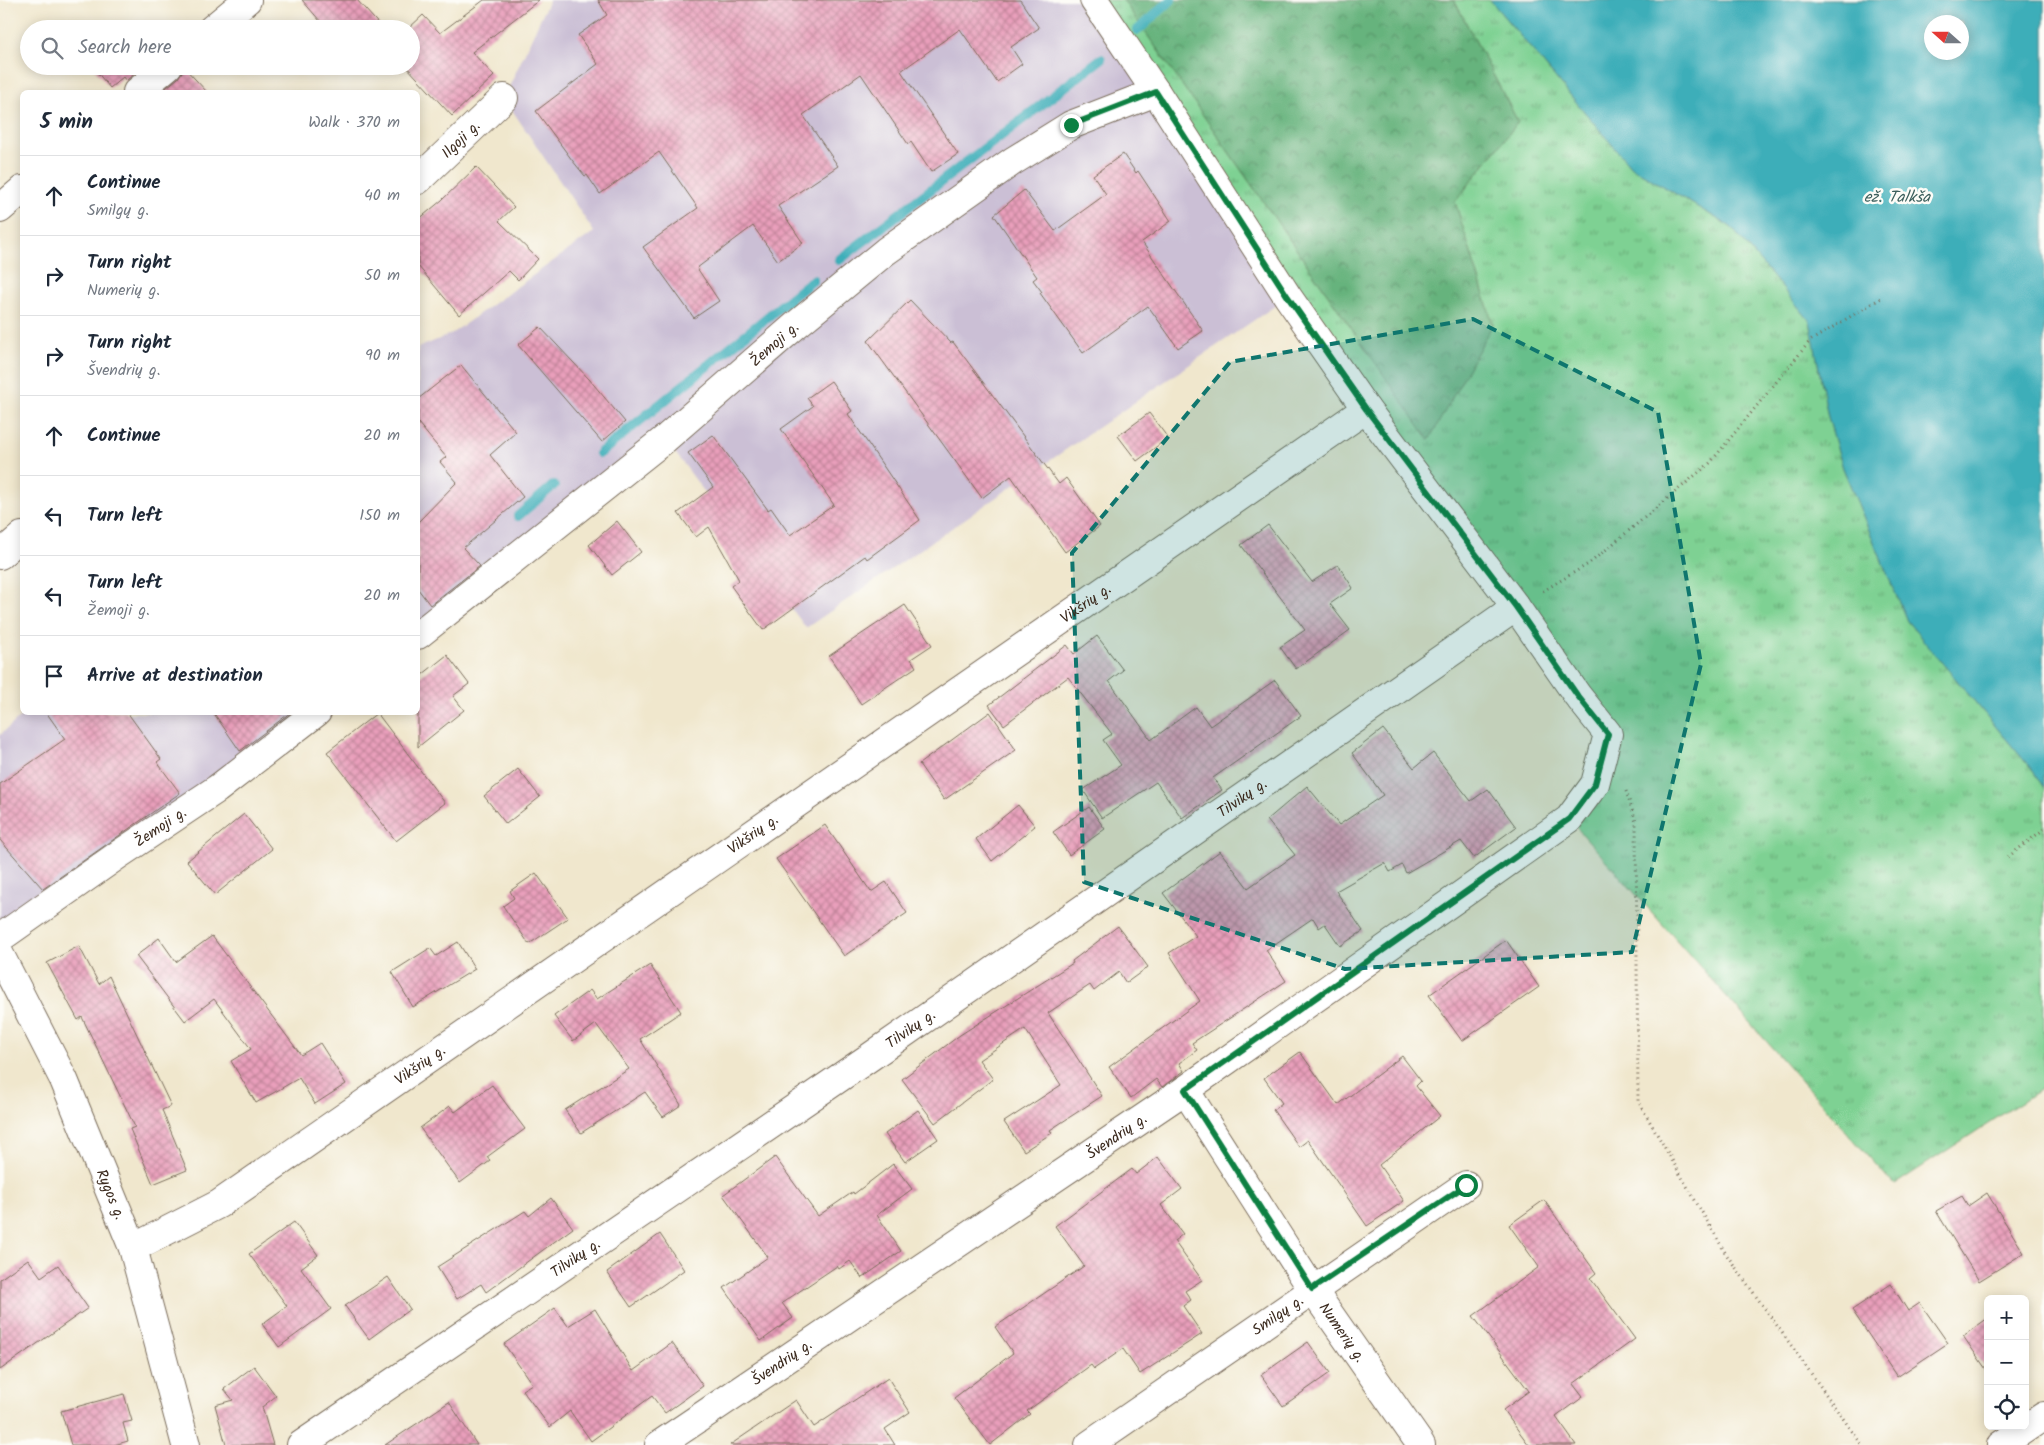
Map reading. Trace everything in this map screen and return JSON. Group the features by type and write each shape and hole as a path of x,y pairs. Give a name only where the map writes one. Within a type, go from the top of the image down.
{"street":[{"path":"223,20 247,0"},
{"path":"1094,0 1156,92 1288,297 1366,409 1516,607"},
{"path":"139,90 157,75"},
{"name":"Žemoji g.","path":"420,633 665,439 796,325 886,251 1013,161 1071,125 1156,92"},
{"name":"Ilgoji g.","path":"420,178 504,98"},
{"path":"0,209 20,192"},
{"name":"Vikšrių g.","path":"133,1248 219,1204 1366,409"},
{"path":"0,555 20,538"},
{"name":"Švendrių g.","path":"659,1445 1185,1090 1569,819 1595,784 1608,734 1577,695 1516,607"},
{"name":"Tilvikų g.","path":"301,1445 870,1058 1516,607"},
{"name":"Žemoji g.","path":"0,938 118,855 217,789 313,715"},
{"name":"Rygos g.","path":"0,955 64,1080 133,1248 186,1445"},
{"name":"Numerių g.","path":"1185,1090 1312,1289 1421,1445"},
{"name":"Smilgų g.","path":"1089,1445 1312,1289 1466,1185"},
{"path":"2001,1445 2044,1416"}],"path":[{"path":"1516,607 1590,563 1710,463 1810,342 1881,298"},
{"path":"1625,787 1636,822 1638,1102 1726,1254 1862,1445"},
{"path":"2008,857 2044,829"}],"highlighted area":[{"path":"1473,319 1658,412 1701,664 1632,952 1345,969 1084,882 1072,553 1230,362"}],"shaded area":[{"path":"549,0 1094,0 1288,297 806,628 665,439 420,633 420,347 451,334 594,232 504,98"},
{"path":"23,715 314,715 0,938 0,735"}],"green space":[{"path":"1094,0 1123,0 1429,440 1493,324 1455,202 1518,122 1454,0 1490,0 1631,167 1731,227 1810,321 1828,417 1843,468 1907,621 2033,771 2044,788 2044,1087 1894,1185 1569,819 1607,734"},
{"path":"1123,0 1454,0 1518,122 1455,202 1493,324 1429,440"}],"water":[{"name":"ež. Talkša","path":"1490,0 2044,0 2044,788 2033,771 1907,621 1843,468 1828,417 1810,321 1731,227 1631,167"}],"building":[{"path":"302,0 357,0 375,20 319,20"},
{"path":"484,0 539,0 472,52 494,76 452,116 414,75 420,75 420,20 418,20 423,15 440,33"},
{"path":"598,0 1020,0 1039,28 1011,47 1022,64 997,82 960,29 901,71 958,154 931,172 911,142 908,144 861,74 803,115 838,166 778,206 803,243 778,261 753,226 697,268 719,301 694,318 643,247 698,208 659,152 600,194 536,111 598,64 578,35 607,15"},
{"path":"99,75 133,75 126,81 123,77 110,88"},
{"path":"180,75 191,75 205,90 163,90"},
{"path":"1123,154 1136,173 1138,171 1171,221 1142,242 1203,331 1178,348 1148,306 1083,353 1040,293 1042,292 1033,280 1037,277 994,215 1024,190 1055,231 1106,194 1093,175"},
{"path":"476,167 514,207 499,221 538,259 518,280 509,271 459,315 420,268 420,218"},
{"path":"910,300 951,343 953,342 1059,484 1066,478 1100,526 1065,552 1011,476 982,498 868,341"},
{"path":"540,327 589,379 625,422 602,442 518,345"},
{"path":"461,365 516,432 490,455 523,497 463,548 480,566 430,605 420,592 420,520 457,482 440,462 446,457 420,425 420,397"},
{"path":"831,381 852,411 848,414 920,520 867,559 865,556 763,630 731,586 739,580 709,527 696,537 678,513 713,487 688,453 713,435 768,510 771,508 790,535 834,505 781,429 813,406 807,398"},
{"path":"1149,413 1168,438 1137,461 1118,436"},
{"path":"617,521 641,552 612,575 589,545"},
{"path":"1268,525 1312,582 1338,565 1353,588 1330,604 1350,630 1296,669 1280,647 1305,630 1241,545"},
{"path":"905,605 932,645 911,659 916,667 861,704 829,656"},
{"path":"1097,636 1123,670 1109,681 1151,740 1196,707 1210,726 1275,680 1301,716 1213,778 1222,790 1182,818 1156,782 1102,818 1083,790 1121,765 1103,740 1112,734 1068,677 1004,725 989,705 1067,645 1074,654"},
{"path":"447,655 469,684 453,696 464,710 418,747 418,715 420,715 420,676"},
{"path":"990,712 1016,750 944,800 919,764"},
{"path":"48,715 129,715 161,759 157,762 180,793 43,889 0,840 0,784 65,739"},
{"path":"215,715 287,715 240,751"},
{"path":"374,715 379,715 445,803 396,841 327,752"},
{"path":"1383,729 1414,768 1433,753 1471,801 1488,789 1516,827 1474,858 1461,841 1406,873 1402,865 1390,872 1385,863 1336,891 1363,931 1340,946 1325,924 1319,928 1313,918 1266,950 1286,981 1192,1043 1197,1050 1179,1063 1184,1071 1162,1087 1156,1079 1131,1098 1109,1067 1200,1001 1169,953 1196,936 1163,893 1220,851 1248,888 1295,855 1267,820 1307,786 1339,825 1383,795 1352,753"},
{"path":"518,769 540,797 506,824 484,796"},
{"path":"1018,805 1035,826 992,861 976,839"},
{"path":"1089,807 1105,829 1069,855 1053,832"},
{"path":"244,814 272,849 215,895 187,861"},
{"path":"825,825 871,892 886,882 907,913 844,956 776,859"},
{"path":"536,873 568,918 529,944 503,906 514,898 510,891"},
{"path":"1118,926 1148,967 1126,983 1119,972 1094,991 1090,985 1048,1013 1102,1096 1050,1130 1052,1133 1024,1151 1004,1122 1061,1085 1025,1029 979,1060 993,1079 935,1123 902,1079 960,1035 1073,963 1072,961"},
{"path":"212,936 301,1055 320,1043 346,1084 315,1104 299,1078 256,1103 231,1061 251,1049 214,999 185,1021 136,956 159,938 176,962"},
{"path":"1506,940 1539,987 1462,1041 1429,995"},
{"path":"458,942 475,969 413,1007 392,972 430,948 436,956"},
{"path":"79,946 99,984 109,976 171,1106 162,1110 187,1170 153,1184 130,1129 135,1127 82,1017 78,1020 47,963"},
{"path":"650,965 681,1012 640,1039 681,1105 663,1117 645,1092 581,1133 565,1110 629,1069 596,1024 573,1041 554,1016 590,990 597,999"},
{"path":"1300,1052 1338,1105 1402,1056 1421,1081 1416,1086 1440,1116 1379,1165 1404,1201 1367,1226 1308,1140 1299,1147 1273,1110 1282,1103 1264,1078"},
{"path":"492,1085 525,1129 487,1157 490,1161 460,1183 420,1128 450,1106 455,1112"},
{"path":"918,1110 938,1139 905,1162 885,1134"},
{"path":"775,1157 818,1216 853,1192 854,1194 893,1164 912,1189 877,1215 901,1251 862,1278 850,1261 839,1269 837,1266 782,1303 793,1318 761,1341 724,1288 768,1257 723,1195"},
{"path":"1158,1157 1182,1189 1161,1205 1183,1234 1174,1241 1202,1280 1185,1291 1191,1300 1183,1306 1202,1334 1140,1374 1123,1349 1094,1369 1091,1365 1027,1411 1030,1414 990,1445 954,1398 1013,1353 995,1327 1084,1266 1055,1226 1132,1169 1136,1174"},
{"path":"1987,1193 2024,1253 1979,1281 1936,1211 1962,1196 1968,1206"},
{"path":"551,1198 573,1228 486,1292 481,1284 457,1299 437,1267 525,1211 529,1216"},
{"path":"1544,1200 1596,1273 1590,1278 1635,1339 1573,1384 1583,1397 1556,1417 1576,1445 1529,1445 1503,1410 1529,1391 1473,1316 1539,1267 1509,1225"},
{"path":"294,1222 318,1255 301,1268 331,1309 279,1347 262,1324 287,1306 249,1254"},
{"path":"660,1234 684,1270 631,1307 607,1272"},
{"path":"28,1259 41,1277 58,1265 88,1308 0,1370 0,1279"},
{"path":"388,1277 410,1309 369,1339 345,1306"},
{"path":"1891,1284 1908,1311 1920,1303 1948,1343 1897,1377 1852,1310"},
{"path":"555,1308 568,1326 595,1309 633,1371 672,1343 703,1386 665,1413 652,1396 591,1441 570,1411 550,1427 522,1390 532,1384 504,1344"},
{"path":"1984,1321 1984,1366 1963,1336"},
{"path":"1308,1342 1330,1373 1283,1406 1261,1375"},
{"path":"254,1366 276,1396 262,1407 273,1445 226,1445 215,1405 233,1400 224,1389"},
{"path":"888,1378 910,1412 885,1429 895,1445 730,1445 796,1400 814,1427"},
{"path":"124,1394 132,1421 123,1423 128,1441 114,1445 71,1445 61,1411"},
{"path":"449,1402 477,1445 385,1445"}],"waterway":[{"path":"1138,30 1171,0"},
{"path":"839,260 1101,59"},
{"path":"600,453 813,280"},
{"path":"518,516 554,485"}],"route":[{"path":"1071,125 1156,92 1288,297 1366,409 1516,607 1577,695 1608,734 1595,784 1569,819 1185,1090 1312,1289 1466,1185"}]}
